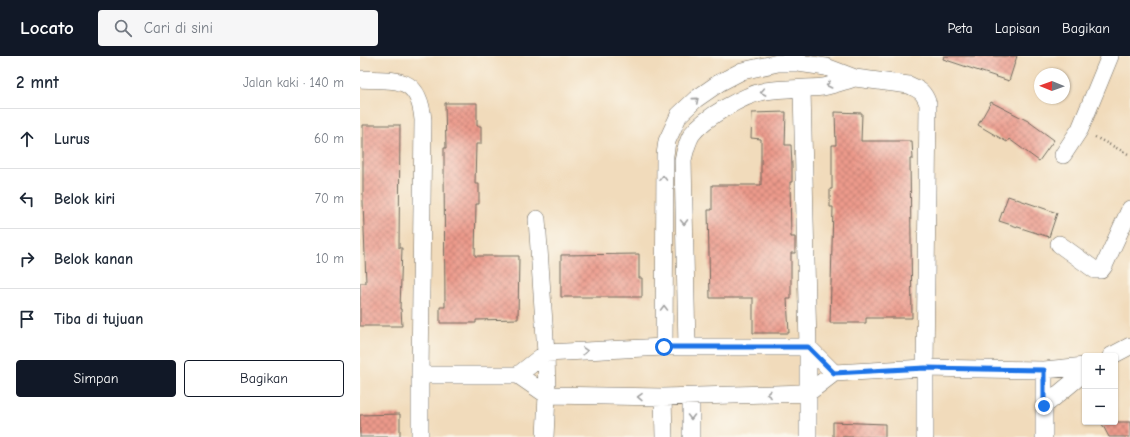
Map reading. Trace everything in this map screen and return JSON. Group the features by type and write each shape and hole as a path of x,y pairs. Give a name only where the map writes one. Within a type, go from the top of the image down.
{"street":[{"path":"1063,155 1080,129 1110,56"},
{"path":"664,347 664,155 667,141 679,115 696,99 719,83 742,71 778,63 798,63 826,68 855,78 909,85 925,94 928,104 925,368 926,437"},
{"path":"687,347 683,160 688,141 693,134 710,118 739,100 765,91 824,87 855,78"},
{"path":"360,80 399,81 410,86 417,94 421,105 423,120 420,437"},
{"path":"802,89 808,347 808,437"},
{"path":"664,155 683,160"},
{"path":"1059,244 1095,270 1101,270 1130,209"},
{"path":"537,219 546,353 547,395 545,437"},
{"path":"1117,353 1130,346"},
{"path":"518,375 546,353 664,347 808,347 834,373"},
{"path":"420,375 518,375 547,395 663,397 808,393 834,373 925,368 1044,370 1082,366"},
{"path":"1044,370 1044,437"},
{"path":"1044,406 1082,374"},
{"path":"690,396 691,437"},
{"path":"663,397 664,437"}],"path":[{"path":"1080,129 1130,155"}],"building":[{"path":"944,56 1017,56 1009,81 943,59"},
{"path":"991,102 1028,121 1054,140 1039,161 1009,139 1007,142 978,125"},
{"path":"445,103 477,103 477,126 481,126 481,144 476,144 475,184 479,184 479,204 476,204 475,256 519,256 518,319 476,320 476,323 440,323 440,307 445,307"},
{"path":"786,112 785,145 791,145 792,166 792,182 790,182 791,237 795,237 795,253 791,253 791,299 787,299 789,333 753,333 753,298 710,298 708,210 712,210 712,185 761,185 761,139 751,138 752,113"},
{"path":"835,112 862,113 861,141 912,141 913,159 910,159 912,318 866,318 866,323 830,323 833,207 830,207 830,189 832,189 832,145 836,145"},
{"path":"363,125 400,125 399,248 402,248 400,309 402,326 360,326 360,283 366,283 363,202"},
{"path":"1008,196 1057,213 1049,237 999,221"},
{"path":"639,254 639,278 642,278 642,297 561,297 561,255"},
{"path":"400,414 400,437 360,437 360,415"},
{"path":"833,422 885,424 885,437 833,437"},
{"path":"1118,422 1130,422 1130,437 1109,437 1103,425 1118,425"}],"route":[{"path":"664,347 808,347 834,373 925,368 1044,370 1044,406"}]}
